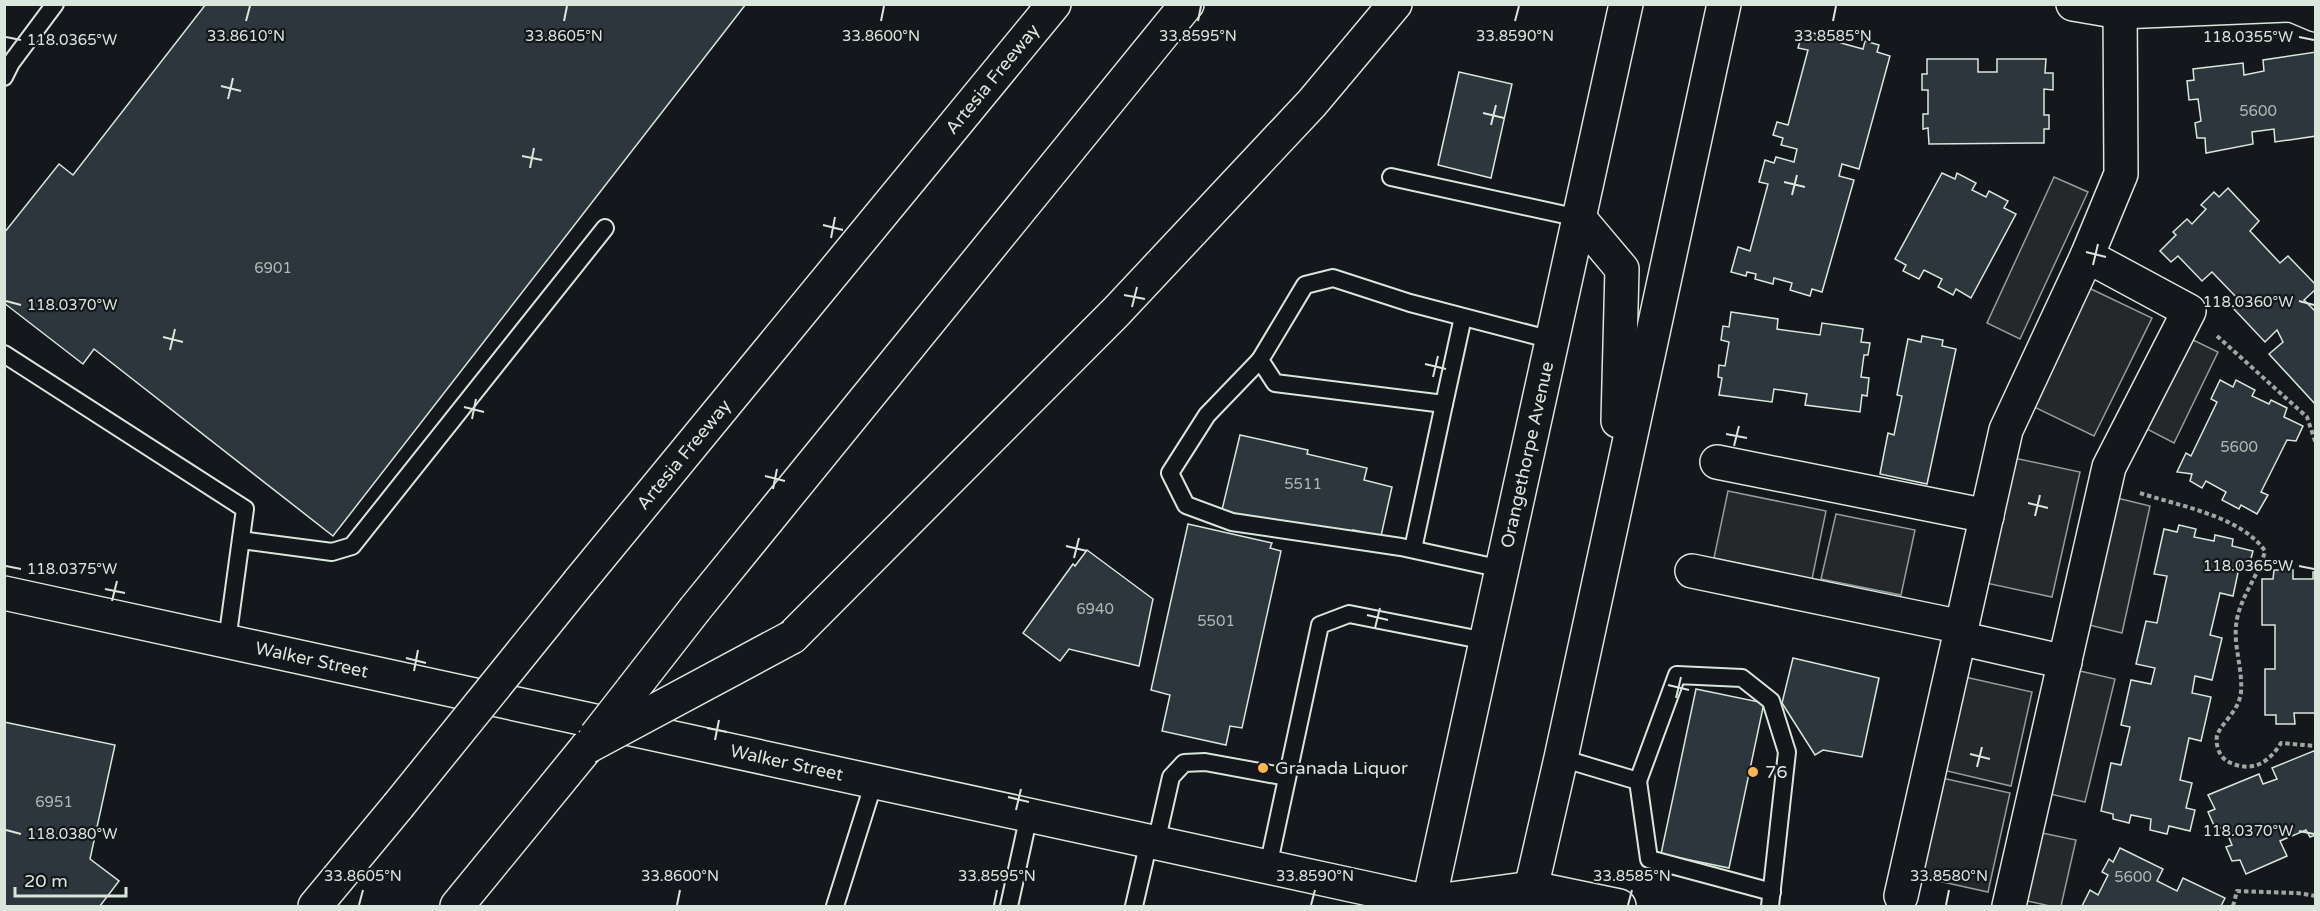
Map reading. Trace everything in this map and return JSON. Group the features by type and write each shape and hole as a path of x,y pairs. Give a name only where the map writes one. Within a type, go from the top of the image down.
{"main road":[{"name":"Artesia Freeway","path":"315,906 1054,4"},
{"path":"456,906 1187,4"},
{"path":"587,747 792,637 1116,312 1312,104 1395,4"},
{"name":"Orangethorpe Avenue","path":"1431,905 1486,641 1626,4"},
{"path":"1530,897 1724,4"},
{"path":"2073,4 2120,8 2290,5 2316,15"},
{"path":"1901,896 2006,430 2087,256 2121,174 2120,8"},
{"path":"1579,218 1622,269 1616,498"},
{"path":"2009,905 2109,467 2189,311 2087,256"},
{"path":"1717,462 1987,516"},
{"path":"1692,571 1960,633 2065,662"},
{"name":"Walker Street","path":"4,593 1269,867 1431,905 1530,897 1619,906"}],"lane":[{"path":"4,77 55,4"},
{"path":"1391,177 1579,218"},
{"path":"241,540 332,552 352,546 605,228"},
{"path":"1502,569 1413,549 1232,522 1186,505 1170,473 1207,416 1260,360 1305,285 1333,278 1410,303 1552,340"},
{"path":"1413,549 1463,317"},
{"path":"4,354 245,509 227,641"},
{"path":"1260,360 1275,383 1444,404"},
{"path":"1269,867 1320,625 1349,614 1486,641"},
{"path":"1677,675 1742,678 1771,701 1787,753 1771,899 1649,859 1638,781 1677,675"},
{"path":"1561,758 1638,781"},
{"path":"1134,906 1171,777 1184,763 1205,762 1287,777"},
{"path":"835,906 874,782"},
{"path":"1009,906 1029,815"}],"path":[{"path":"2189,311 2307,417 2316,444"},
{"path":"2105,483 2236,524 2259,542 2265,550 2261,567 2251,582 2237,619 2235,650 2240,671 2241,693 2236,709 2217,735 2218,748 2223,758 2234,765 2254,766 2274,754 2281,743 2316,746"},
{"path":"2233,906 2237,891 2316,896"}],"shaded area":[{"path":"2054,177 2088,192 2020,339 1987,323"},
{"path":"2089,288 2152,318 2094,436 2032,406"},
{"path":"2189,338 2218,352 2174,443 2145,428"},
{"path":"2014,458 2080,472 2052,597 1986,583"},
{"path":"1728,491 1826,511 1812,579 1714,558"},
{"path":"2117,498 2150,506 2122,633 2089,625"},
{"path":"1836,514 1915,530 1901,595 1821,579"},
{"path":"2080,671 2115,679 2085,802 2050,794"},
{"path":"1965,677 2032,692 2011,786 1943,770"},
{"path":"1942,778 2010,793 1988,892 1920,877"},
{"path":"2042,833 2076,840 2061,906 2027,901"}],"building":[{"path":"206,4 746,4 333,536 94,349 83,364 4,303 4,233 59,164 73,175"},
{"path":"1803,30 1827,37 1828,32 1843,36 1841,43 1863,49 1865,41 1879,45 1877,52 1890,56 1859,169 1842,164 1839,176 1854,180 1822,292 1812,289 1810,296 1790,290 1792,283 1774,278 1773,284 1755,279 1756,274 1747,272 1746,276 1731,272 1738,247 1750,251 1768,184 1759,182 1765,160 1774,163 1776,157 1794,162 1797,149 1781,145 1783,138 1773,135 1777,122 1788,125 1808,50 1798,48"},
{"path":"2316,52 2316,136 2275,142 2274,129 2252,132 2253,144 2206,153 2205,138 2197,138 2195,123 2201,121 2198,99 2189,100 2187,81 2194,80 2193,69 2243,63 2244,75 2264,71 2263,60"},
{"path":"1927,59 1978,59 1978,72 1997,72 1997,59 2046,59 2045,73 2053,73 2053,90 2044,89 2044,115 2049,115 2049,129 2044,129 2044,143 1929,144 1928,128 1923,129 1923,114 1928,114 1928,90 1922,90 1922,74 1927,74"},
{"path":"1459,72 1512,84 1491,178 1438,165"},
{"path":"1942,173 1955,179 1957,173 1976,183 1972,190 1986,197 1989,191 2008,201 2004,208 2016,214 1971,298 1956,289 1953,295 1938,287 1942,279 1924,270 1919,279 1903,271 1906,265 1895,259"},
{"path":"2228,188 2259,221 2250,231 2280,263 2288,256 2316,285 2316,289 2304,300 2316,312 2316,405 2269,354 2283,342 2277,330 2265,342 2233,308 2240,301 2212,272 2202,281 2178,256 2171,262 2160,251 2176,235 2173,232 2187,219 2192,224 2206,209 2201,205 2214,192 2219,197"},
{"path":"1731,312 1778,319 1777,329 1820,335 1822,323 1863,329 1861,342 1870,343 1868,355 1864,355 1861,377 1869,378 1867,396 1862,395 1860,412 1805,405 1807,394 1774,389 1772,402 1719,395 1722,378 1718,377 1719,365 1725,366 1729,342 1721,340 1723,326 1729,327"},
{"path":"1922,336 1943,340 1942,346 1956,349 1927,484 1880,474 1888,433 1894,435 1902,396 1897,395 1908,339 1921,342"},
{"path":"2220,380 2233,387 2236,380 2255,390 2252,396 2269,404 2271,400 2287,408 2284,417 2303,426 2296,441 2287,440 2261,492 2268,495 2257,514 2241,505 2239,509 2222,500 2226,492 2206,481 2202,488 2190,481 2192,474 2177,472 2186,453 2191,456 2217,402 2211,399"},
{"path":"1240,435 1308,450 1307,454 1367,468 1364,480 1392,487 1381,536 1353,530 1351,538 1221,514"},
{"path":"1188,524 1272,543 1270,548 1281,551 1242,728 1230,726 1226,745 1162,731 1170,695 1151,690"},
{"path":"2179,525 2196,529 2194,537 2214,541 2215,535 2233,539 2232,546 2253,551 2249,566 2240,563 2233,596 2220,593 2210,635 2222,638 2212,680 2195,676 2192,693 2211,697 2201,741 2189,738 2180,780 2192,783 2186,808 2195,810 2190,831 2169,826 2167,834 2150,830 2151,819 2131,815 2129,823 2113,819 2113,814 2101,811 2111,763 2121,765 2130,727 2121,725 2131,680 2151,684 2155,668 2136,664 2146,621 2157,623 2167,576 2154,574 2164,529 2177,532"},
{"path":"1087,550 1153,599 1139,666 1069,649 1060,661 1023,633 1073,564 1075,566"},
{"path":"2274,570 2293,570 2293,579 2313,579 2313,572 2316,572 2316,713 2294,713 2295,724 2276,724 2276,715 2265,715 2265,669 2275,669 2275,625 2262,625 2262,579 2273,579"},
{"path":"1793,658 1879,678 1862,757 1823,750 1815,755 1782,703"},
{"path":"1696,689 1764,703 1729,868 1661,854"},
{"path":"4,722 115,745 90,859 119,881 100,906 4,906"},
{"path":"2316,750 2316,835 2310,837 2306,830 2280,841 2287,856 2246,874 2240,860 2232,861 2226,847 2232,845 2224,826 2216,830 2208,812 2215,809 2208,795 2259,774 2263,784 2277,779 2272,768"},
{"path":"2120,848 2163,869 2157,881 2177,891 2183,878 2225,898 2221,906 2082,906 2090,890 2098,895 2108,875 2102,872 2109,859 2113,862"}],"place":[{"name":"Granada Liquor","path":"1263,768"},
{"name":"76","path":"1753,772"}]}
